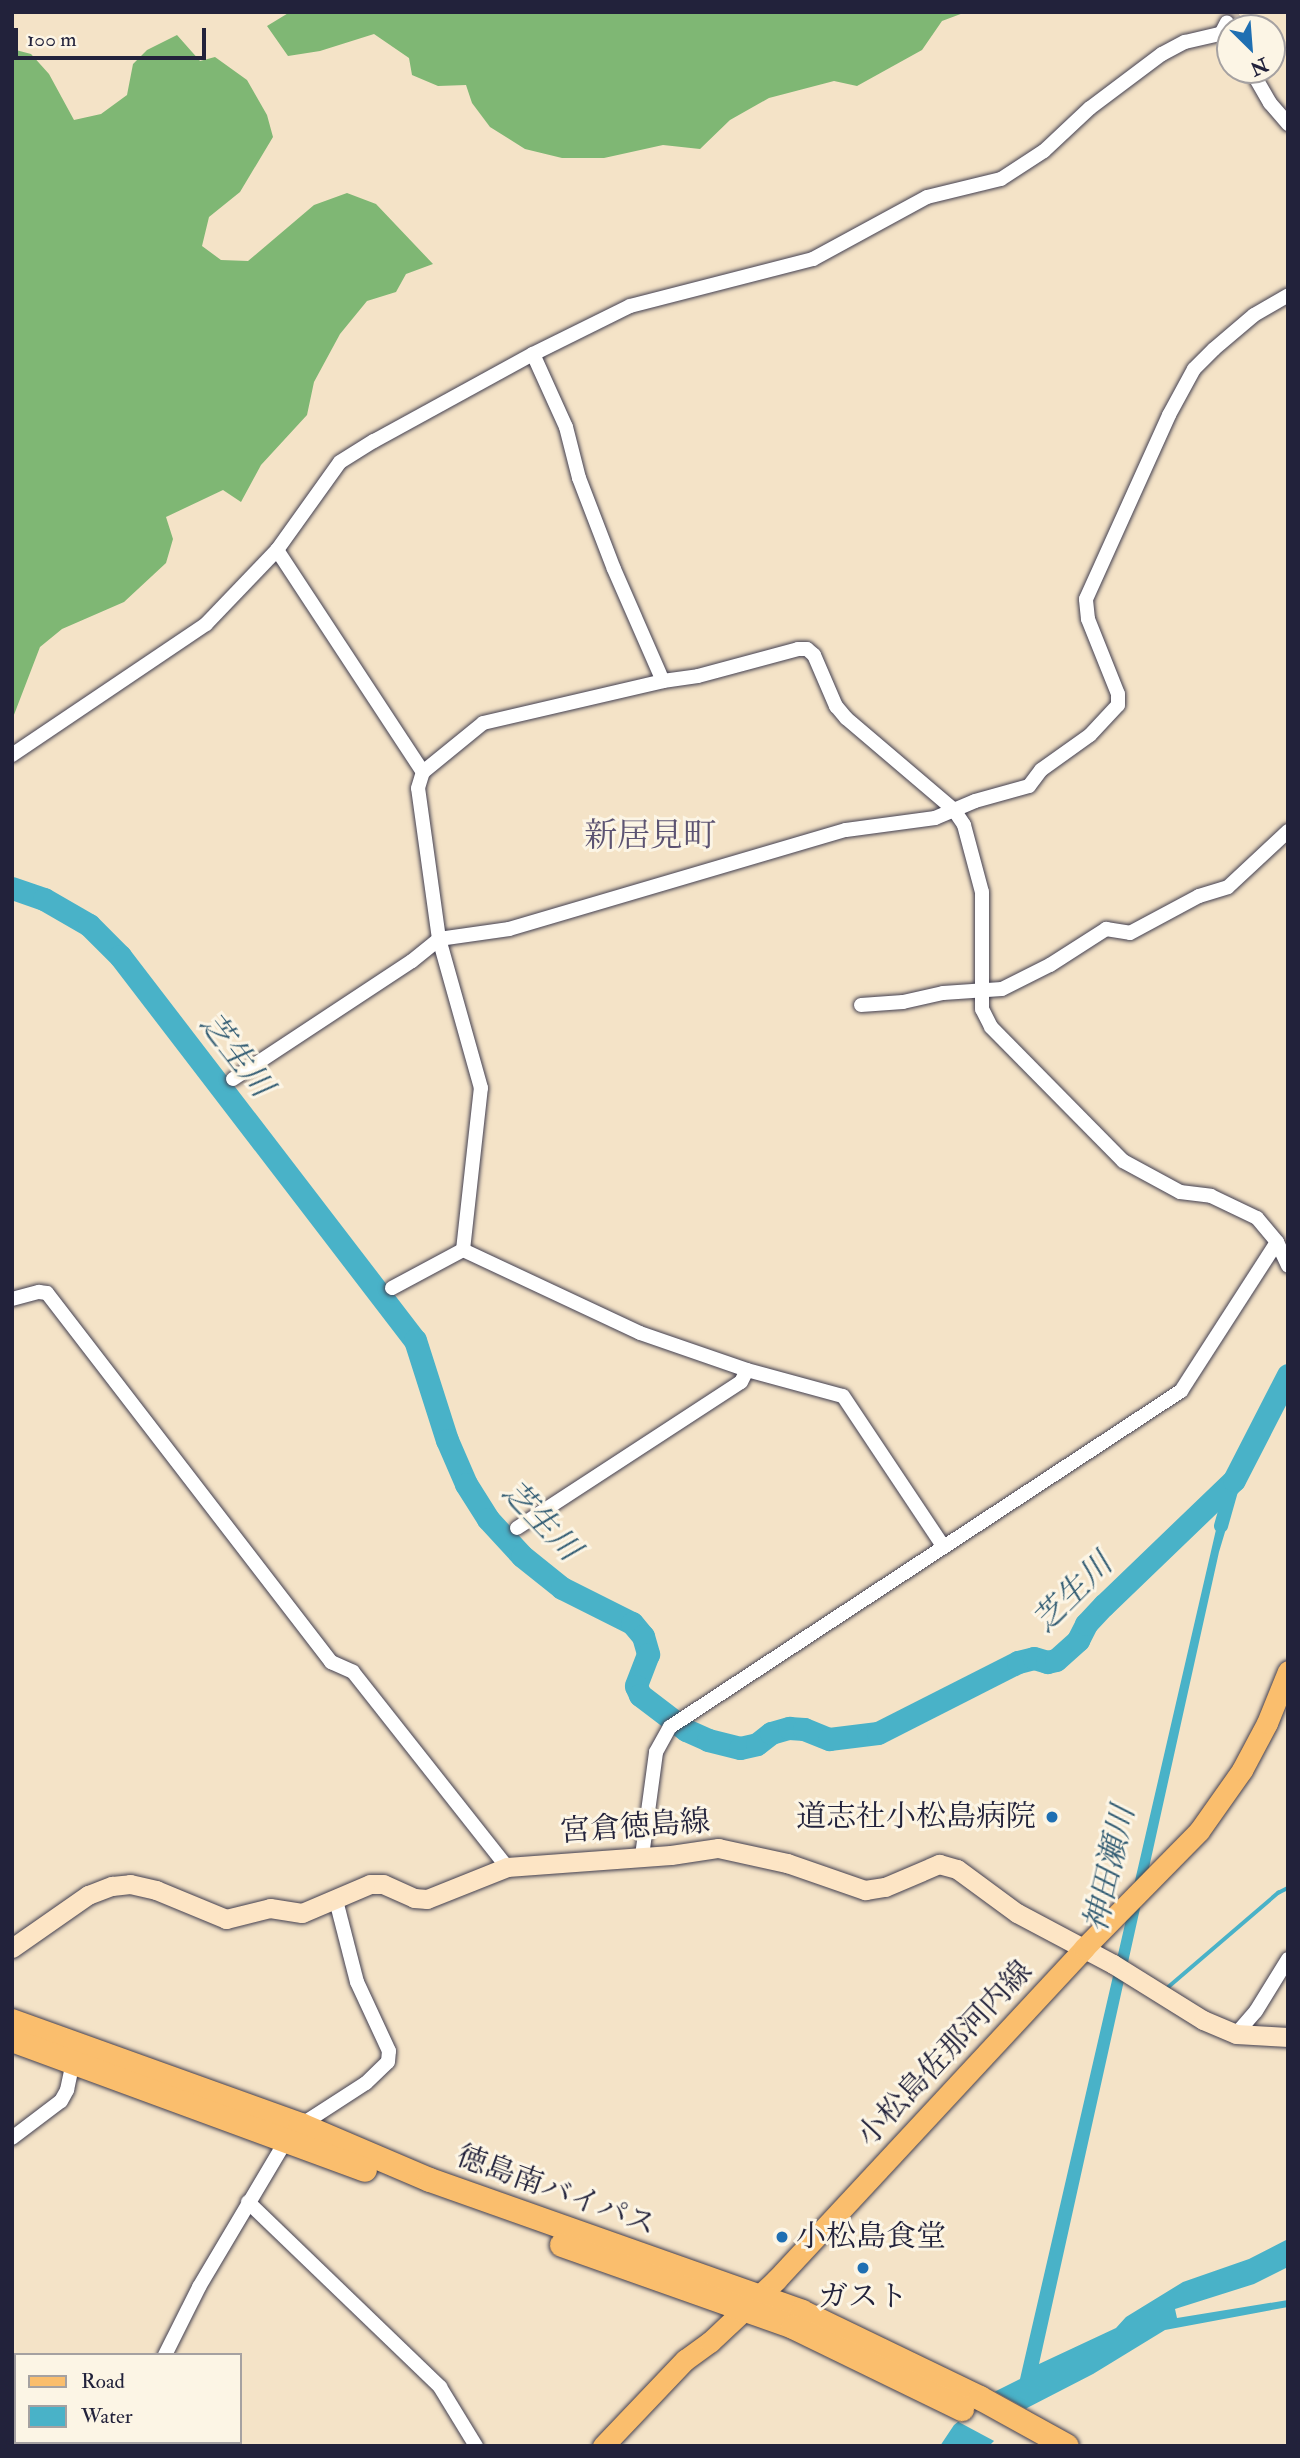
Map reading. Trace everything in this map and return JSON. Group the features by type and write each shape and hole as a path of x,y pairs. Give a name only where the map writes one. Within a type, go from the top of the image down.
{"highway":[{"name":"徳島南バイパス","path":"12,2021 294,2132 476,2214 749,2303 802,2312 973,2404 1067,2446"},
{"name":"徳島南バイパス","path":"12,2040 294,2132"},
{"name":"徳島南バイパス","path":"973,2404 1031,2446"}],"main road":[{"name":"小松島佐那河内線","path":"603,2446 685,2360 710,2342 749,2303 1084,1948 1199,1831 1228,1794 1267,1723 1288,1671"},
{"name":"宮倉徳島線","path":"12,1948 88,1895 112,1886 130,1884 156,1890 226,1919 270,1908 302,1913 370,1884 383,1884 414,1898 427,1899 508,1867 718,1848 786,1863 865,1891 885,1887 939,1864 957,1868 1017,1913 1113,1964 1203,2021 1236,2034 1288,2037"}],"street":[{"path":"12,755 140,666 187,638 226,606 277,550 340,461 533,354 630,306 813,259 927,197 1001,179 1044,151 1090,108 1162,54 1185,42 1216,34"},
{"path":"1259,84 1270,103 1288,124"},
{"path":"233,1079 412,961 439,939 509,929 846,830 935,818 975,801 1030,786 1041,770 1090,735 1118,705 1118,694 1088,619 1086,599 1148,457 1194,369 1254,315 1288,295"},
{"path":"533,354 566,427 579,478 614,569 663,681"},
{"path":"277,550 423,772"},
{"path":"463,1250 481,1088 439,939 418,788 423,772 483,723 807,649 814,655 836,706 846,718 954,810 964,825 982,892 982,1009 1003,1042 1123,1161 1180,1192 1211,1196 1257,1218 1277,1242 1288,1266"},
{"path":"861,1004 903,1002 967,991 1002,989 1042,970 1105,929 1130,933 1199,895 1228,887 1288,831"},
{"path":"642,1856 656,1752 674,1723 1181,1391 1277,1242"},
{"path":"393,1288 463,1250"},
{"path":"463,1250 640,1334 747,1370 843,1396 943,1546"},
{"path":"12,1299 39,1292 47,1293 331,1662 353,1672 508,1867"},
{"path":"517,1528 741,1382 747,1370"},
{"path":"166,2353 199,2287 248,2202 294,2132 366,2082 388,2062 389,2051 358,1982 336,1900"},
{"path":"1236,2034 1256,2011 1288,1959"},
{"path":"12,2138 61,2102 73,2062"},
{"path":"248,2202 440,2387 453,2402 477,2446"}],"green space":[{"path":"290,12 966,12 942,21 922,50 857,86 834,81 769,98 730,120 700,149 663,145 604,158 562,158 525,149 490,127 472,103 466,85 438,86 412,75 409,58 374,34 320,51 288,56 267,26"},
{"path":"177,35 200,61 215,57 247,80 267,115 273,137 240,192 209,217 202,246 221,260 248,261 314,205 347,193 376,204 433,264 406,274 396,292 367,301 340,334 314,382 307,415 261,465 241,502 223,490 166,517 173,539 166,563 124,602 62,629 40,647 12,720 12,49 31,54 49,74 74,120 101,114 127,95 133,64 147,50"}],"water":[{"path":"1221,1508 1231,1512 1219,1552 1039,2364 1116,2328 1126,2317 1183,2282 1249,2259 1288,2239 1288,2267 1254,2284 1175,2309 1177,2318 1288,2300 1288,2307 1165,2330 1093,2374 1027,2408 989,2446 940,2446 954,2425 996,2391 1020,2379"}],"pier":[{"path":"992,2390 1030,2411 996,2442 955,2420"}],"waterway":[{"name":"芝生川","path":"12,888 44,899 89,925 120,956 415,1340 447,1440 466,1484 488,1519 522,1556 562,1588 632,1623 643,1636 648,1654 636,1686 640,1695 686,1730 708,1740 740,1748 757,1744 771,1733 789,1728 804,1729 829,1739 878,1733 1018,1662 1034,1658 1047,1662 1056,1660 1078,1640 1086,1624 1104,1605 1234,1480 1288,1375"},
{"name":"神田瀬川","path":"1221,1526 1234,1480"},
{"path":"1166,1989 1278,1893 1288,1888"}],"place":[{"name":"道志社小松島病院","path":"1052,1817"},
{"name":"小松島食堂","path":"782,2237"},
{"name":"ガスト","path":"863,2268"}],"district":[{"name":"新居見町","path":"650,836"}]}
